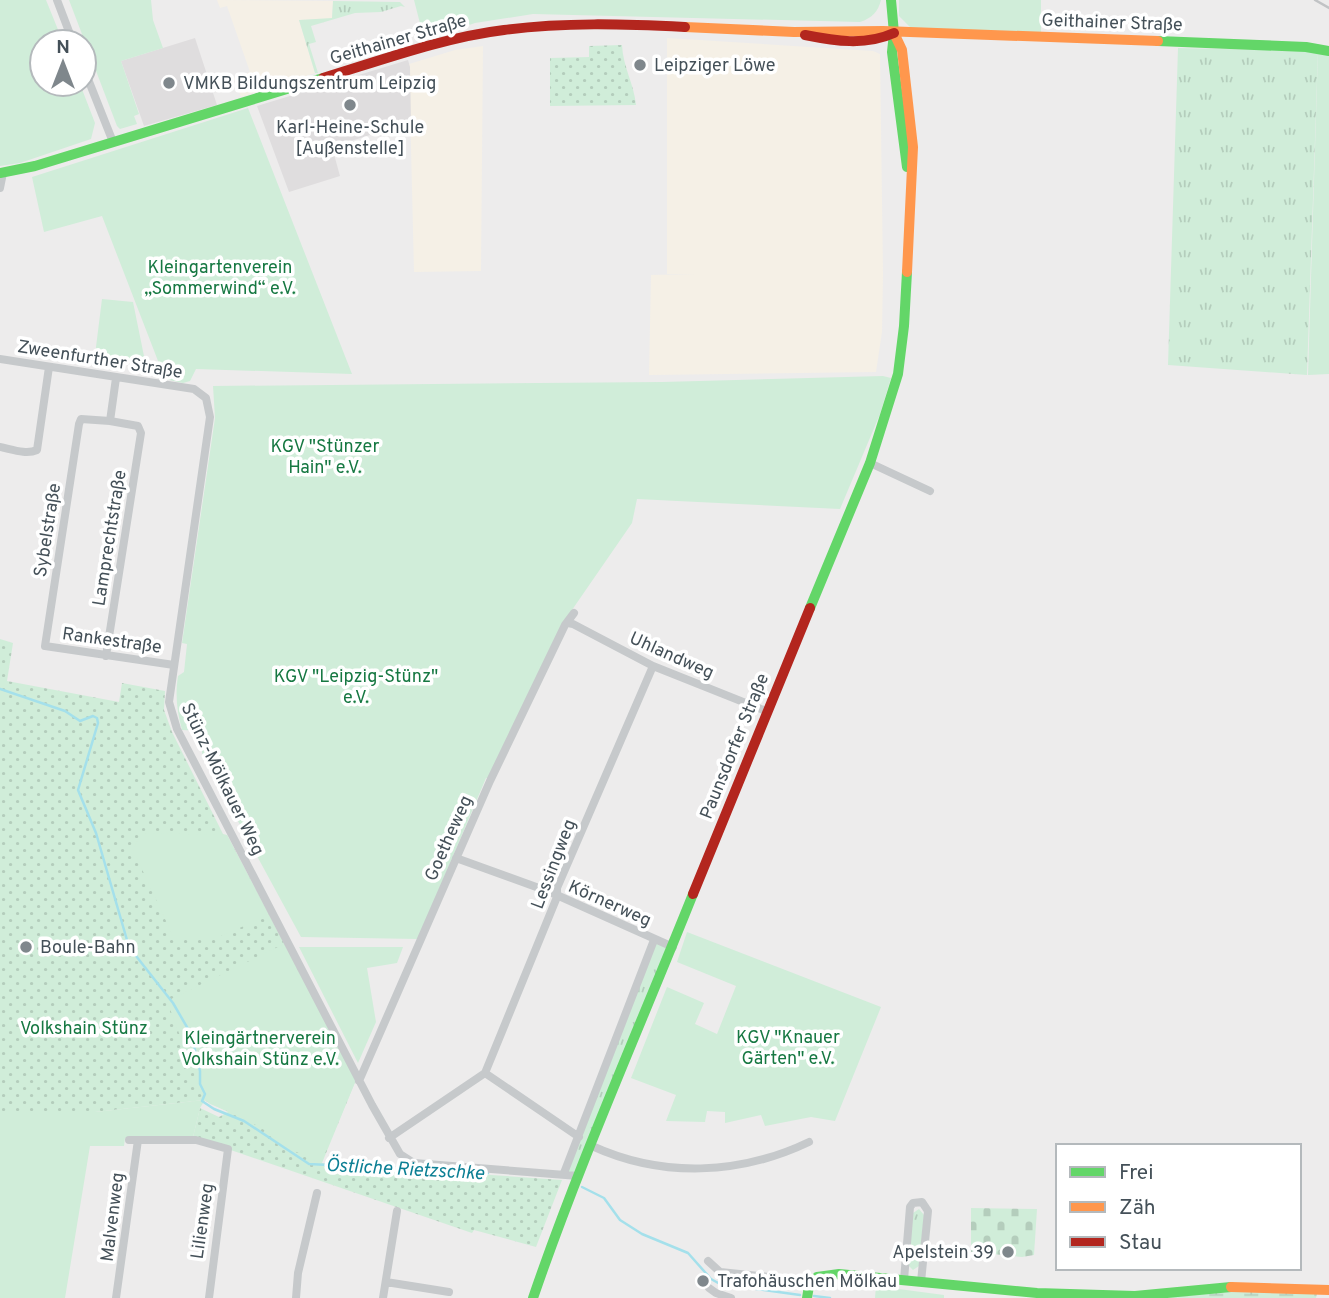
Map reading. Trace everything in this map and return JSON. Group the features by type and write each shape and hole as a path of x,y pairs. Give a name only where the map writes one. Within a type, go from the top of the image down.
{"main road":[{"name":"Paunsdorfer Straße","path":"533,1298 552,1240 673,947 766,711 870,463 888,410 901,359 910,194 892,52 894,33 891,0"},
{"name":"Geithainer Straße","path":"2,173 23,169 414,50 501,30 584,24 794,32 825,39 878,41 894,33 1306,47 1329,51"},
{"path":"808,1292 817,1277 824,1275 1037,1293 1135,1296 1227,1287 1329,1290"}],"street":[{"path":"57,0 68,28"},
{"path":"96,98 113,142"},
{"path":"0,188 2,173"},
{"name":"Zweenfurther Straße","path":"0,359 194,389"},
{"path":"0,447 19,451 37,450 49,367"},
{"path":"110,421 116,378"},
{"name":"Stünz-Mölkauer Weg","path":"194,389 206,398 210,416 169,702 177,729 359,1081 400,1154 414,1163 578,1176"},
{"name":"Sybelstraße","path":"45,646 81,419 110,421"},
{"name":"Lamprechtstraße","path":"106,656 141,433 138,426 110,421"},
{"path":"870,463 930,491"},
{"name":"Goetheweg","path":"359,1081 515,726 573,613"},
{"name":"Uhlandweg","path":"568,624 573,624 653,666 766,711"},
{"name":"Rankestraße","path":"45,646 174,665"},
{"name":"Lessingweg","path":"485,1073 557,897 558,888 653,666"},
{"name":"Körnerweg","path":"456,858 550,892 673,947"},
{"path":"564,1173 654,940"},
{"path":"389,1138 485,1073 579,1136"},
{"name":"Malvenweg","path":"116,1298 134,1140 196,1140 228,1149"},
{"path":"592,1146 617,1157 638,1162 703,1169 755,1162 792,1151 809,1142"},
{"name":"Lilienweg","path":"209,1298 228,1149"},
{"path":"296,1298 298,1273 317,1193"},
{"path":"904,1280 910,1207 913,1203 922,1202 928,1211 921,1282"},
{"path":"383,1298 397,1211"},
{"path":"708,1261 720,1272 799,1280 808,1292"},
{"path":"386,1282 449,1292"},
{"path":"709,1288 731,1298"}],"shaded area":[{"path":"217,0 333,1 332,19 299,20 315,73 241,97 234,78 250,72 227,6 220,8"},
{"name":"VMKB Bildungszentrum Leipzig","path":"195,38 217,105 144,126 121,61"},
{"path":"667,38 873,51 880,54 883,274 882,332 876,372 649,375 651,275 696,274 667,274"},
{"path":"483,46 481,271 414,272 409,64 455,50"},
{"path":"408,60 411,122 332,147 340,176 289,192 257,106"}],"green space":[{"path":"0,0 46,0 57,28 28,28 28,98 85,98 95,123 91,139 20,163 0,166"},
{"path":"69,0 151,0 153,20 163,48 121,61 139,114 134,116 137,124 120,129 117,126 98,76 98,28 80,28"},
{"path":"414,0 881,0 874,14 860,22 533,14 475,23 429,39 423,35"},
{"path":"899,0 1041,0 1041,35 914,31 899,16"},
{"path":"333,1 400,2 405,7 381,12 355,13 311,26 316,42 309,44 318,73 315,73 299,20 332,18"},
{"path":"622,45 636,105 550,106 550,58 589,57 589,46"},
{"path":"1178,48 1318,51 1307,375 1168,365"},
{"path":"1318,51 1329,56 1329,374 1308,375"},
{"name":"Kleingartenverein „Sommerwind“ e.V.","path":"248,108 352,374 196,369 190,381 183,383 165,379 102,216 44,232 32,177"},
{"path":"102,299 133,302 145,361 95,355"},
{"path":"883,376 891,378 880,414 840,509 637,499 632,523 563,623 490,778 486,778 418,939 301,937 202,755 202,731 182,730 178,710 178,676 184,672 187,644 182,643 215,418 213,386 662,382"},
{"path":"0,639 13,643 7,681 119,702 122,683 165,691 164,710 172,732 223,834 227,835 356,1080 322,1163 427,1167 462,1173 562,1180 536,1247 474,1230 472,1233 193,1137 200,1108 219,1117 228,1112 204,1100 95,1112 0,1112"},
{"path":"141,833 227,835 269,915 221,936 173,936 133,850"},
{"name":"KGV \"Knauer Gärten\" e.V.","path":"687,932 881,1007 835,1121 811,1117 765,1126 761,1115 725,1123 725,1112 707,1111 705,1122 666,1121 676,1095 631,1078 667,987 704,1003 695,1024 717,1034 736,986 677,962"},
{"path":"654,940 673,947 578,1176 564,1173"},
{"name":"Kleingärtnerverein Volkshain Stünz e.V.","path":"284,944 356,1080 321,1163 283,1146 273,1135 205,1100 200,1108 193,1137 125,1138 124,1146 90,1146 65,1298 0,1298 0,1112 95,1112 204,1100 167,1001"},
{"path":"299,947 403,947 397,963 367,968 376,1022 358,1063"},
{"path":"971,1208 1037,1209 1034,1255 1022,1257 971,1252"},
{"path":"919,1209 924,1215 919,1266 913,1270 908,1265 913,1213"},
{"path":"876,1286 944,1295 944,1298 875,1298"},
{"path":"1226,1291 1317,1294 1316,1298 1161,1298"}],"waterway":[{"name":"Östliche Rietzschke","path":"0,689 65,711 80,721 93,716 97,718 98,723 78,790 96,833 129,947 173,1003 191,1034 200,1071 200,1084 205,1094 202,1101 244,1121 309,1164 488,1173"},
{"name":"Östliche Rietzschke","path":"582,1187 604,1198 620,1220 642,1234 688,1253 711,1279 720,1284 800,1295"},
{"name":"Östliche Rietzschke","path":"814,1296 830,1298"}],"railway":[{"path":"1315,0 1329,8"}],"traffic: fast":[{"path":"891,0 894,33 892,52 907,167"},
{"path":"1158,41 1306,47 1329,51"},
{"path":"0,173 35,166 323,78"},
{"path":"810,608 870,463 898,374 907,272"},
{"path":"533,1298 590,1146 693,894"},
{"path":"807,1298 809,1286 817,1277 839,1274 1037,1293 1135,1296 1231,1287"}],"traffic: slow":[{"path":"685,27 1158,41"},
{"path":"894,33 902,50 913,147 907,272"},
{"path":"1231,1287 1329,1290"}],"traffic: jam":[{"path":"323,78 389,57 482,33 571,25 685,27"},
{"path":"805,35 861,41 894,33"},
{"path":"693,894 810,608"}],"place":[{"name":"Leipziger Löwe","path":"640,65"},
{"name":"VMKB Bildungszentrum Leipzig","path":"169,83"},
{"name":"Karl-Heine-Schule [Außenstelle]","path":"350,105"},
{"name":"Boule-Bahn","path":"26,947"},
{"name":"Apelstein 39","path":"1008,1252"},
{"name":"Trafohäuschen Mölkau","path":"703,1281"}],"park label":[{"name":"KGV \"Stünzer Hain\" e.V.","path":"325,456"},
{"name":"KGV \"Leipzig-Stünz\" e.V.","path":"356,686"},
{"name":"Volkshain Stünz","path":"84,1028"}]}
